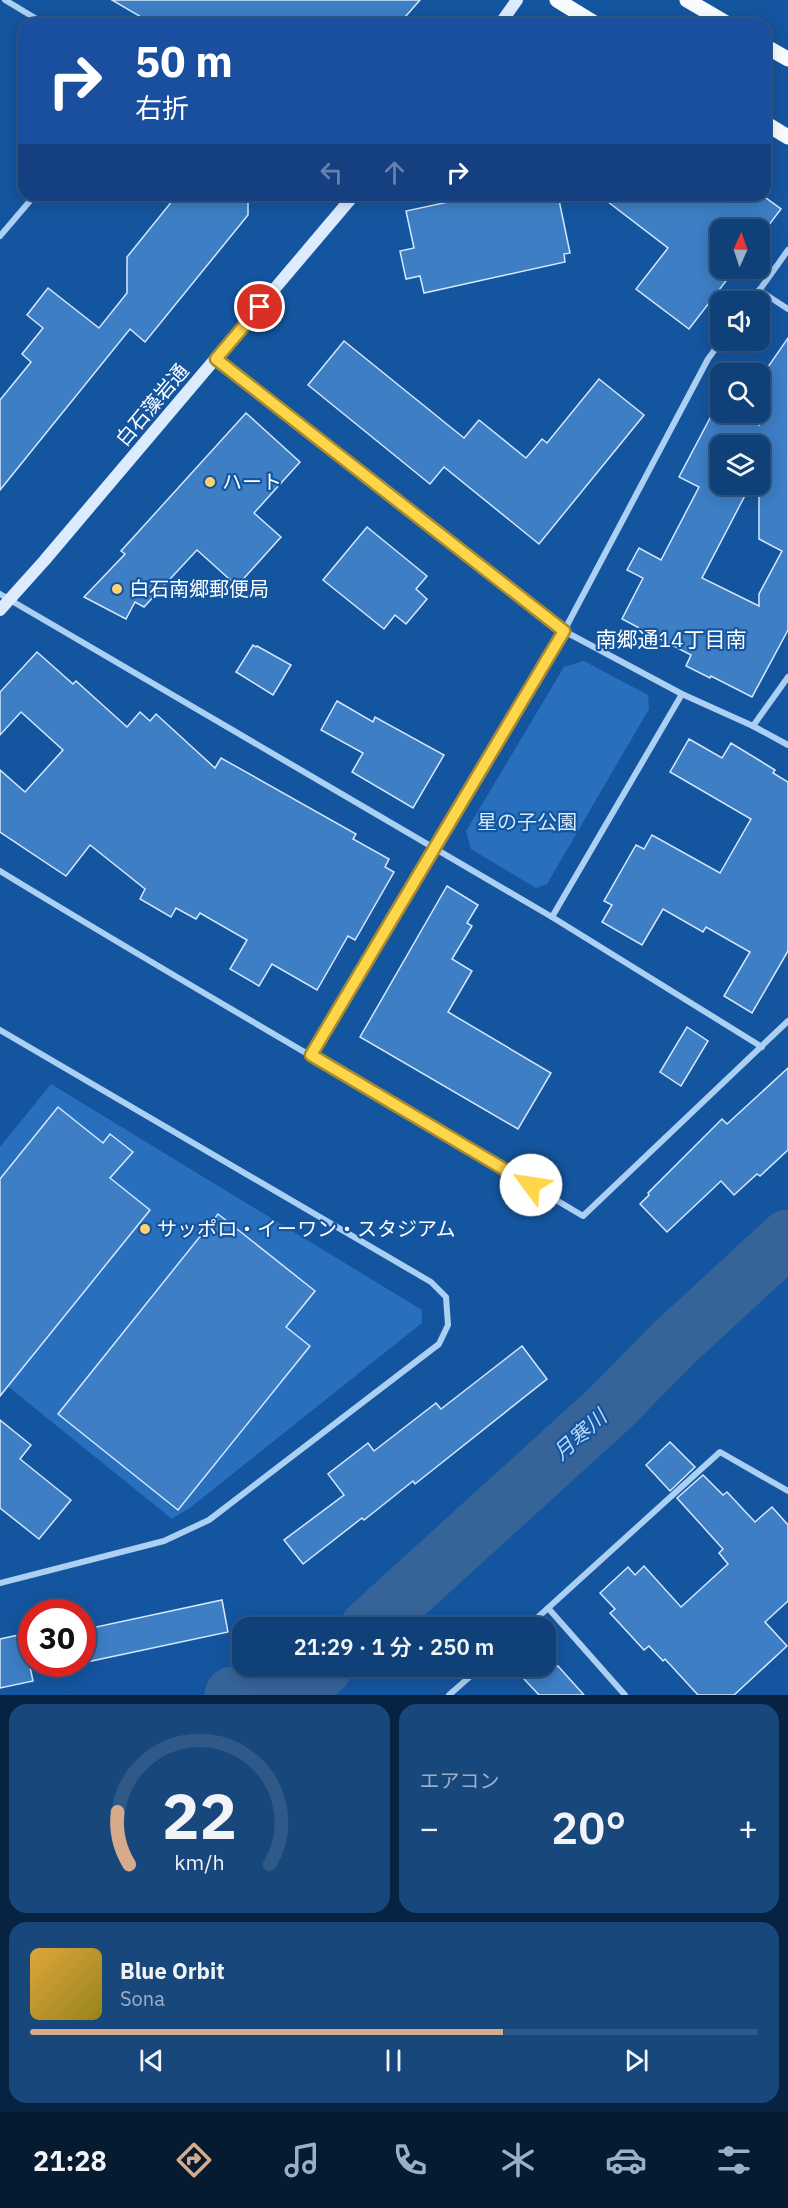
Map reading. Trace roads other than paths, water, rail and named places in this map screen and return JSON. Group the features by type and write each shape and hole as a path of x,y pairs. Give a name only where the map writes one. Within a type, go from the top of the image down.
{"main road":[{"path":"505,18 518,0"},
{"path":"557,0 586,18"},
{"path":"687,0 718,18"},
{"path":"771,49 788,59"},
{"path":"771,127 788,137"},
{"name":"白石藻岩通","path":"0,610 5,597 216,359 349,201"}],"street":[{"path":"4,0 35,18"},
{"path":"0,236 30,201"},
{"path":"788,250 759,290 788,309"},
{"path":"311,1055 564,631 714,351"},
{"path":"216,359 564,631 682,694 753,726 788,746"},
{"path":"5,597 552,917 762,1047"},
{"path":"753,726 788,677"},
{"path":"552,917 682,694"},
{"path":"0,871 156,966 583,1216 788,1021"},
{"path":"0,1030 432,1282 446,1297 448,1324 439,1344 209,1520 164,1541 0,1583"},
{"path":"538,1617 720,1452 788,1491"},
{"path":"548,1608 625,1695"},
{"path":"449,1695 469,1677"}],"waterway":[{"name":"月寒川","path":"380,1617 609,1409 674,1343 788,1238"},
{"name":"月寒川","path":"233,1695 310,1680 313,1677"}],"place":[{"name":"ハート","path":"210,482"},
{"name":"白石南郷郵便局","path":"117,589"},
{"name":"サッポロ・イーワン・スタジアム","path":"145,1229"}],"district":[{"name":"南郷通14丁目南","path":"671,640"}],"park label":[{"name":"星の子公園","path":"527,822"}]}
